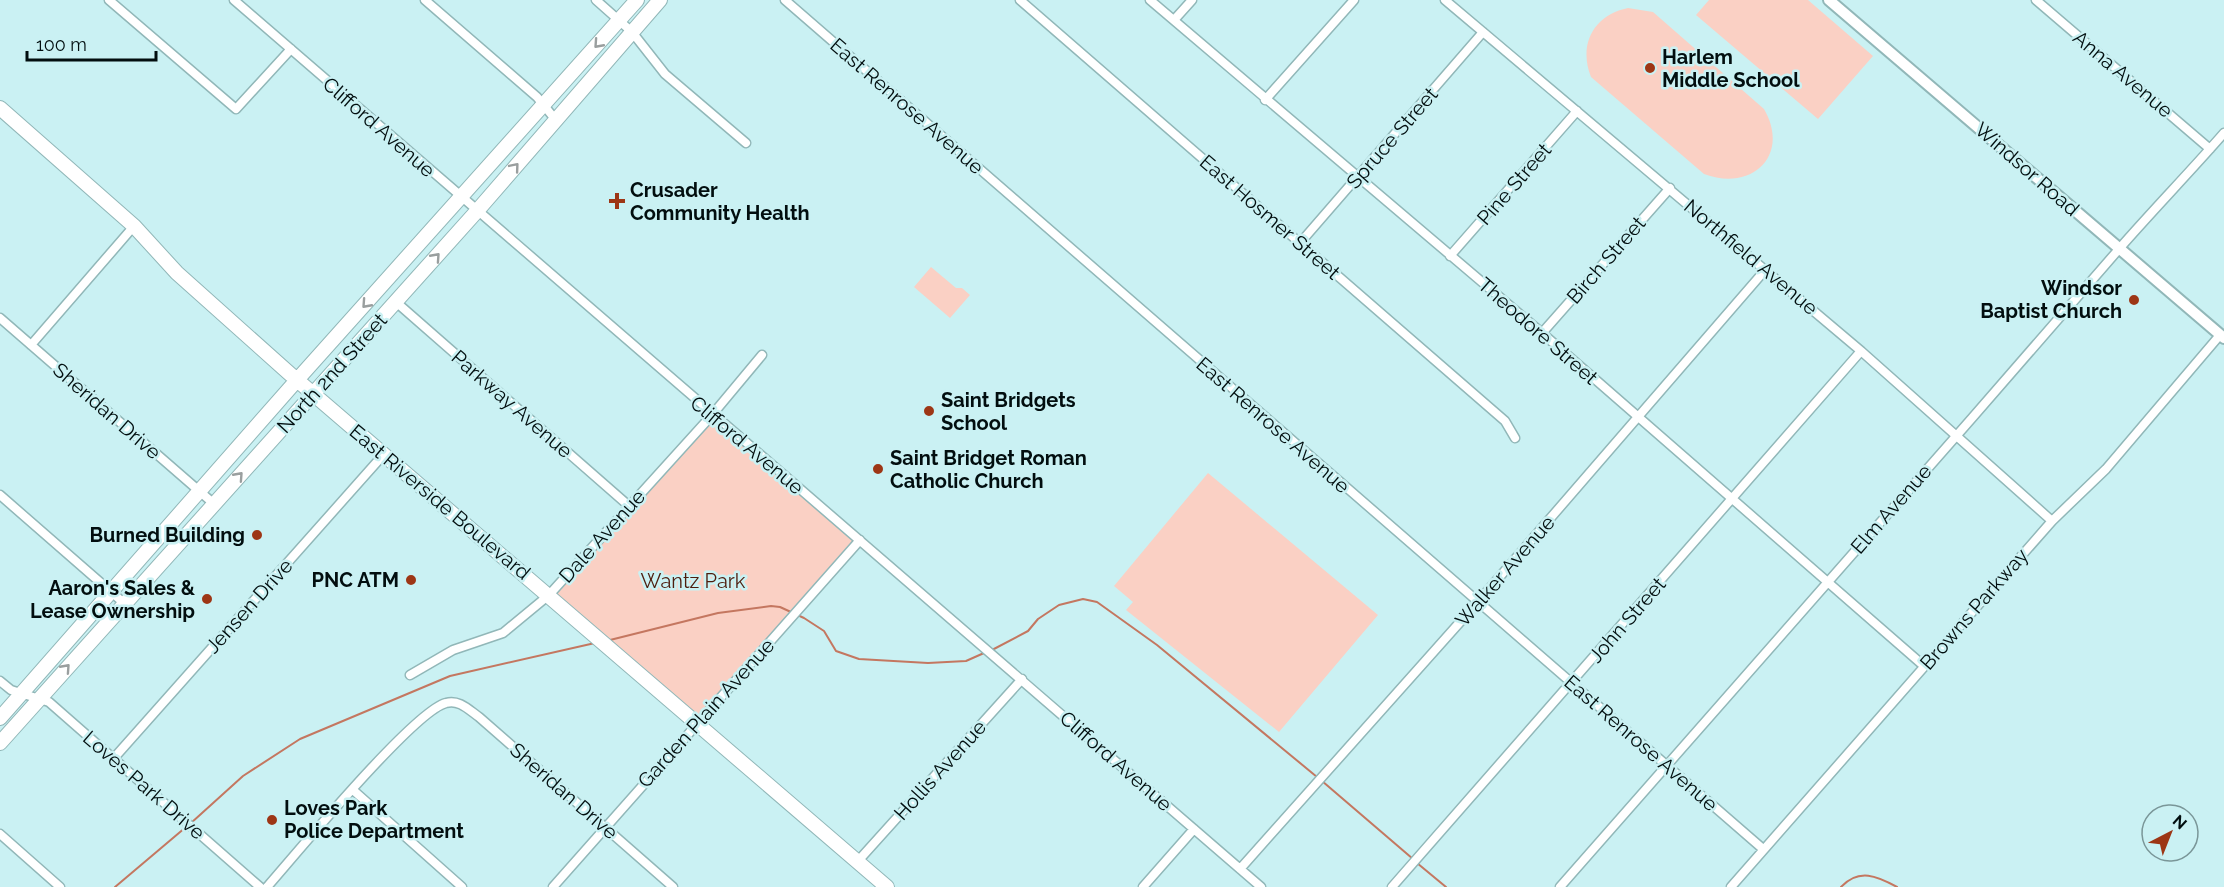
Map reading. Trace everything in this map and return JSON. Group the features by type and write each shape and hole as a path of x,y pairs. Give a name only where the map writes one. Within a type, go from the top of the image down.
{"main road":[{"name":"North 2nd Street","path":"0,718 297,380 462,199 637,0"},
{"name":"North 2nd Street","path":"0,743 477,211 660,0"},
{"name":"East Riverside Boulevard","path":"0,108 134,226 177,273 297,380 887,887"},
{"path":"406,260 421,273"}],"street":[{"path":"109,0 236,109 291,49"},
{"name":"Clifford Avenue","path":"234,0 712,415 1262,887"},
{"path":"425,0 537,97 555,119"},
{"path":"596,0 632,32 665,74 746,143"},
{"name":"East Renrose Avenue","path":"785,0 1763,849"},
{"name":"Theodore Street","path":"1150,0 1542,333 1924,666"},
{"path":"1174,20 1192,0"},
{"path":"1265,100 1354,0"},
{"name":"Northfield Avenue","path":"1445,0 1766,269 1957,434 2052,521"},
{"name":"Windsor Road","path":"1829,0 2222,336"},
{"name":"Anna Avenue","path":"2036,0 2210,149"},
{"name":"East Hosmer Street","path":"1025,2 1505,422 1515,438"},
{"name":"Spruce Street","path":"1300,243 1483,32"},
{"name":"Pine Street","path":"1450,256 1577,111"},
{"name":"Elm Avenue","path":"1560,887 1957,434 2054,327 2119,248 2224,133"},
{"name":"Birch Street","path":"1542,333 1670,188"},
{"path":"31,345 134,226"},
{"name":"Walker Avenue","path":"1240,869 1477,603 1766,269"},
{"name":"Parkway Avenue","path":"396,302 629,506"},
{"name":"Sheridan Drive","path":"0,318 213,503"},
{"name":"Browns Parkway","path":"1731,887 2052,521 2106,469 2222,336"},
{"name":"John Street","path":"1392,887 1861,351"},
{"name":"Dale Avenue","path":"410,675 453,650 503,633 549,595 712,415 762,355"},
{"name":"Jensen Drive","path":"114,758 384,454"},
{"path":"0,495 124,604"},
{"name":"Garden Plain Avenue","path":"553,887 604,826 860,540"},
{"name":"Hollis Avenue","path":"858,861 1022,679"},
{"name":"Loves Park Drive","path":"0,681 11,690 49,702 182,816 260,887"},
{"name":"Sheridan Drive","path":"353,790 427,715 450,702 462,705 479,717 673,887"},
{"path":"267,887 353,790 462,887"},
{"path":"1143,887 1194,829"},
{"path":"0,834 60,887"}],"green space":[{"path":"1709,0 1808,0 1873,56 1818,119 1696,15"},
{"path":"1628,8 1653,12 1764,109 1771,126 1773,142 1762,166 1751,174 1737,178 1721,178 1704,174 1591,77 1587,65 1587,53 1592,33 1606,17"},
{"path":"931,267 956,288 962,288 970,295 950,318 914,287"},
{"name":"Wantz Park","path":"712,415 860,540 696,723 549,595"},
{"path":"1208,473 1378,615 1279,732 1126,610 1133,602 1114,586"}],"waterway":[{"path":"992,650 1028,631 1038,619 1059,605 1083,599 1097,602 1157,645 1317,777"},
{"path":"610,640 718,613 771,606 780,607 804,618 824,631 836,651 859,659 928,663 966,661 984,653"},
{"path":"191,823 243,776 300,739 450,676 595,643"},
{"path":"1322,781 1413,859"},
{"path":"115,887 186,827"},
{"path":"1417,863 1446,887"},
{"path":"1841,887 1855,877 1861,876 1875,877 1897,887"}],"place":[{"name":"Harlem Middle School","path":"1650,68"},
{"name":"Crusader Community Health","path":"617,201"},
{"name":"Windsor Baptist Church","path":"2134,300"},
{"name":"Saint Bridgets School","path":"929,411"},
{"name":"Saint Bridget Roman Catholic Church","path":"878,469"},
{"name":"Burned Building","path":"257,535"},
{"name":"PNC ATM","path":"411,580"},
{"name":"Aaron's Sales & Lease Ownership","path":"207,599"},
{"name":"Loves Park Police Department","path":"272,820"}]}
